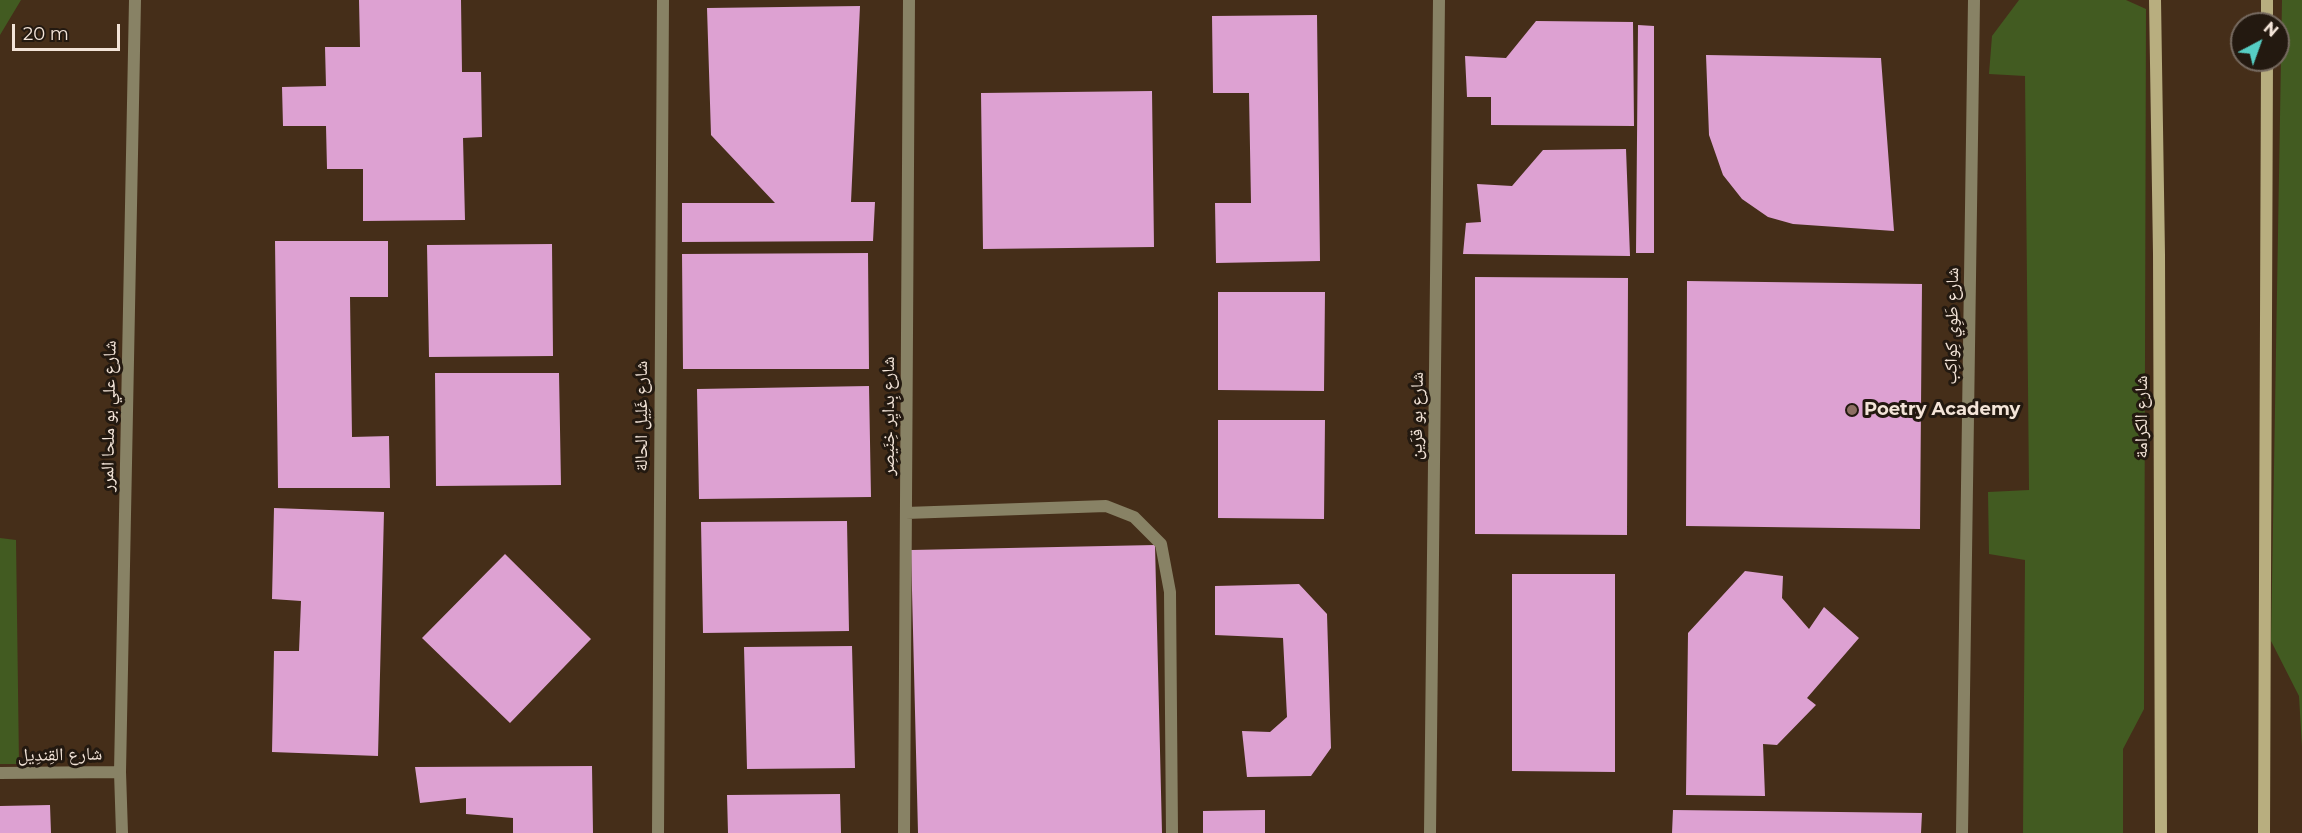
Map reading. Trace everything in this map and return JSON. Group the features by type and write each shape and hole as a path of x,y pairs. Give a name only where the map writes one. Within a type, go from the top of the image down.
{"main road":[{"name":"شارع الكرامة","path":"2154,0 2159,254 2161,833"},
{"path":"2264,833 2266,72"}],"street":[{"name":"شارع علي بو ملحا المرر","path":"122,833 120,772 135,0"},
{"name":"شارع غَلِيل الحالة","path":"658,833 663,0"},
{"name":"شارع بِدايِر خِنَيصِر","path":"904,833 909,0"},
{"name":"شارع بو قرَين","path":"1430,833 1439,0"},
{"name":"شارع طَوِي كِواكِب","path":"1962,833 1974,0"},
{"path":"906,513 1106,506 1134,517 1161,544 1170,592 1172,833"},
{"name":"شارع القِندِيل","path":"0,773 120,772"}],"green space":[{"path":"0,0 21,0 0,35"},
{"path":"2019,0 2126,0 2146,9 2144,709 2123,749 2123,833 2023,833 2025,560 1989,554 1988,492 2029,490 2025,76 1989,74 1992,36"},
{"path":"2282,0 2302,0 2302,747 2299,696 2271,641 2281,72 2290,72 2290,12 2282,12"},
{"path":"0,538 16,540 19,764 0,764"}],"building":[{"path":"359,0 461,0 462,72 481,72 482,137 463,138 465,220 363,221 363,169 327,169 326,126 283,126 282,87 326,86 325,47 360,47"},
{"path":"860,6 851,202 875,202 873,241 682,242 682,203 775,203 711,135 707,8"},
{"path":"1317,15 1320,261 1216,263 1215,203 1251,203 1249,93 1213,93 1212,16"},
{"path":"1536,21 1633,22 1634,126 1491,125 1491,97 1467,97 1465,56 1506,58"},
{"path":"1638,25 1654,26 1654,253 1636,253"},
{"path":"1706,55 1881,58 1894,231 1793,224 1768,217 1742,199 1723,175 1709,135"},
{"path":"1152,91 1154,247 983,249 981,93"},
{"path":"1626,149 1630,256 1463,254 1466,223 1481,222 1477,184 1512,186 1543,150"},
{"path":"275,241 388,241 388,297 350,297 352,437 389,436 390,488 278,488"},
{"path":"552,244 553,356 429,357 427,245"},
{"path":"868,253 869,369 683,369 682,254"},
{"path":"1475,277 1628,278 1627,535 1475,534"},
{"path":"1687,281 1922,284 1920,529 1686,526"},
{"path":"1218,292 1325,292 1324,391 1218,390"},
{"path":"435,373 559,373 561,485 436,486"},
{"path":"869,386 871,497 699,499 697,389"},
{"path":"1218,420 1325,420 1324,519 1218,518"},
{"path":"274,508 384,512 378,756 272,752 274,651 299,651 301,601 272,599"},
{"path":"847,521 849,631 703,633 701,522"},
{"path":"1155,545 1162,833 918,833 911,550"},
{"path":"505,554 591,639 510,723 422,638"},
{"path":"1745,571 1783,576 1782,598 1809,629 1824,607 1859,638 1807,698 1816,705 1777,745 1763,744 1765,796 1686,795 1688,633"},
{"path":"1512,574 1615,574 1615,772 1512,771"},
{"path":"1299,584 1327,614 1331,748 1311,776 1247,777 1242,731 1270,732 1287,717 1283,638 1215,635 1215,586"},
{"path":"852,646 855,768 747,769 744,647"},
{"path":"592,766 593,833 513,833 513,818 466,814 466,798 420,803 415,767"},
{"path":"840,794 841,833 728,833 727,795"},
{"path":"50,805 51,833 0,833 0,806"},
{"path":"1265,810 1265,833 1203,833 1203,811"},
{"path":"1673,810 1922,813 1921,833 1672,833"}],"place":[{"name":"Poetry Academy","path":"1852,410"}]}
